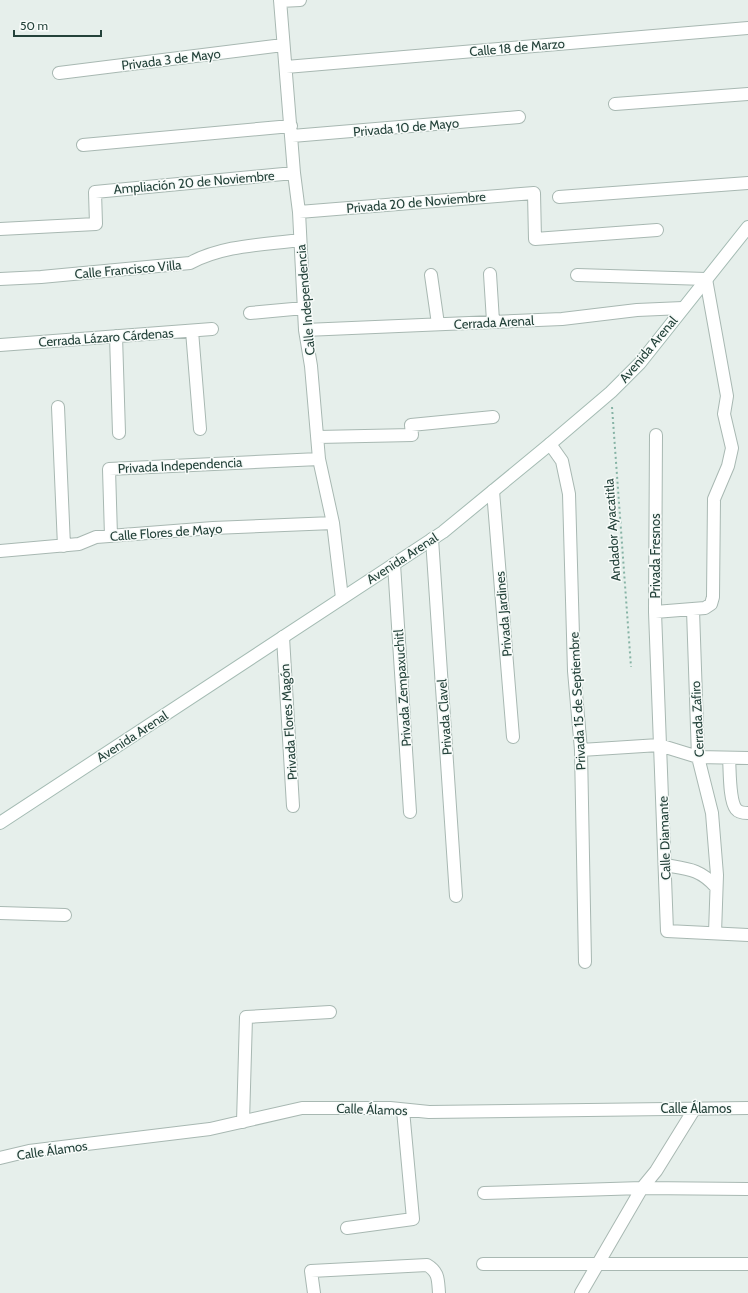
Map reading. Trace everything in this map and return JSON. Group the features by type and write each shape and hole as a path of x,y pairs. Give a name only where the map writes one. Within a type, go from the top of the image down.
{"street":[{"path":"280,1 300,0"},
{"name":"Calle Independencia","path":"280,1 292,131 294,173 299,212 305,330 311,366 319,458 333,523 342,598"},
{"name":"Calle 18 de Marzo","path":"286,66 748,28"},
{"name":"Privada 3 de Mayo","path":"59,73 283,44"},
{"path":"615,104 748,94"},
{"name":"Privada 10 de Mayo","path":"82,145 519,117"},
{"name":"Ampliación 20 de Noviembre","path":"0,229 96,224 95,192 294,173"},
{"path":"559,197 748,183"},
{"name":"Privada 20 de Noviembre","path":"299,212 534,193 535,239 657,230"},
{"name":"Avenida Arenal","path":"0,823 432,539 493,491 610,392 640,363 748,227"},
{"name":"Calle Francisco Villa","path":"0,278 41,277 190,263 208,254 226,249 300,240"},
{"path":"490,274 493,321"},
{"path":"430,275 438,324"},
{"path":"577,275 706,279"},
{"name":"Privada Fresnos","path":"656,435 655,612 705,608 711,604 713,597 714,499 728,466 732,448 724,414 727,396 706,279"},
{"path":"250,313 304,308"},
{"name":"Cerrada Arenal","path":"305,330 562,319 637,310 683,308"},
{"name":"Cerrada Lázaro Cárdenas","path":"0,345 212,329"},
{"path":"192,331 200,428"},
{"path":"116,336 120,432"},
{"path":"58,407 64,546"},
{"path":"318,437 412,435 411,426 493,417"},
{"name":"Privada 15 de Septiembre","path":"550,444 562,461 569,494 574,671 582,750 586,962"},
{"name":"Privada Independencia","path":"111,536 109,469 319,458"},
{"name":"Privada Jardines","path":"493,491 514,737"},
{"name":"Calle Flores de Mayo","path":"0,551 79,544 96,538 111,536 212,528 333,523"},
{"name":"Privada Clavel","path":"432,539 456,896"},
{"name":"Privada Zempaxuchitl","path":"394,564 410,812"},
{"name":"Cerrada Zafiro","path":"693,610 698,757 712,813 717,875 715,933"},
{"name":"Calle Diamante","path":"655,612 659,745 668,932 715,933"},
{"name":"Privada Flores Magón","path":"283,637 293,806"},
{"path":"582,750 659,745 698,757 748,758"},
{"path":"729,758 732,802 737,810 748,814"},
{"path":"665,865 699,871 716,887"},
{"path":"0,913 64,916"},
{"path":"715,933 748,935"},
{"path":"243,1122 246,1017 330,1012"},
{"name":"Calle Álamos","path":"0,1158 28,1151 210,1129 302,1108 430,1112 748,1108"},
{"path":"581,1293 600,1263 642,1188 656,1171 695,1108"},
{"path":"347,1228 413,1219 403,1110"},
{"path":"484,1193 642,1188 748,1189"},
{"path":"483,1264 748,1264"},
{"path":"314,1293 311,1271 427,1265 435,1269 438,1275 439,1293"}],"path":[{"name":"Andador Ayacatitla","path":"610,392 631,667"}]}
